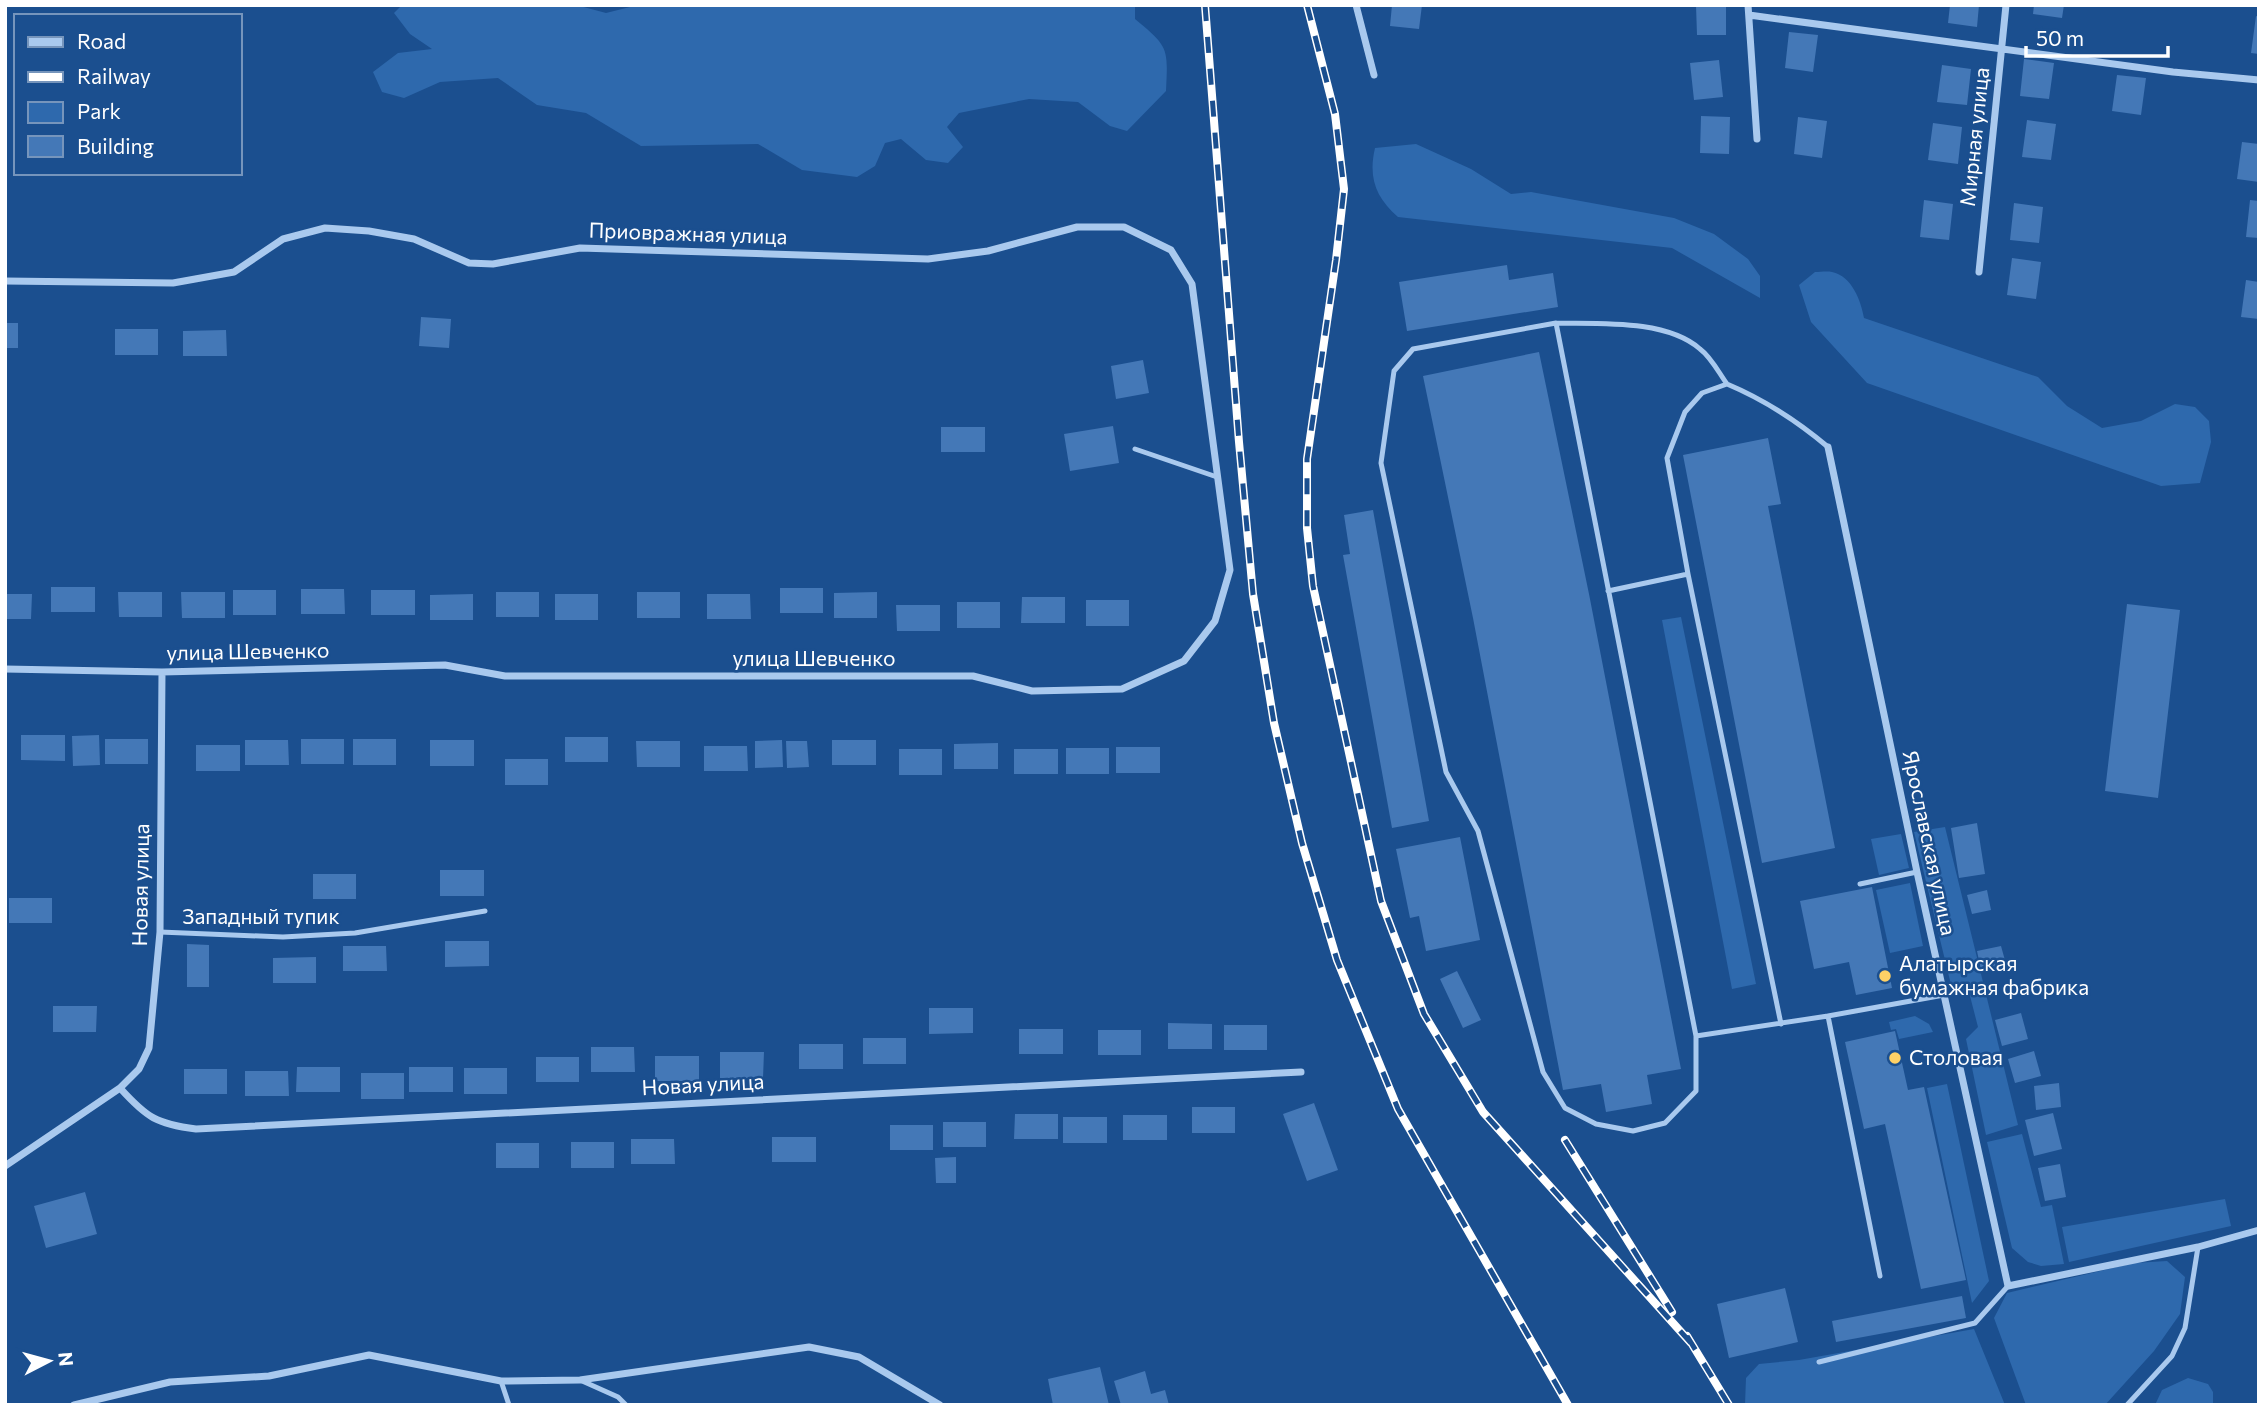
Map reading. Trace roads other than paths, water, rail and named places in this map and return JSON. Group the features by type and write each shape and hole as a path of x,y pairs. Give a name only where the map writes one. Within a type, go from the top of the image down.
{"street":[{"path":"1356,5 1374,75"},
{"path":"1748,5 1757,139"},
{"name":"Мирная улица","path":"1979,272 2006,5"},
{"path":"1749,15 2173,72 2259,80"},
{"name":"Приовражная улица","path":"5,281 173,283 234,272 283,239 325,228 369,230 414,239 469,263 493,264 580,247 928,259 988,251 1077,227 1124,228 1171,250"},
{"name":"улица Шевченко","path":"5,669 162,672 445,665 505,676 973,676 1032,691 1122,689 1184,661 1215,621 1230,570 1192,284 1171,250"},
{"name":"Ярославская улица","path":"1828,447 1917,872 2008,1286"},
{"name":"Новая улица","path":"5,1166 120,1088 139,1069 149,1048 160,932 162,672"},
{"name":"Новая улица","path":"120,1088 141,1111 166,1125 196,1129 1301,1072"},
{"path":"2008,1286 2198,1247 2259,1230"},
{"path":"74,1405 170,1382 269,1376 369,1355 501,1381 580,1380 809,1347 859,1357 940,1405"}],"lane":[{"path":"1556,323 1696,1036 1696,1091 1665,1123 1633,1131 1596,1124 1565,1108 1543,1072 1478,831 1446,772 1381,463 1394,371 1413,349 1556,323 1636,325 1677,336 1701,349 1727,384 1762,399 1798,422 1828,447"},
{"path":"1727,384 1702,393 1685,412 1667,458 1688,574 1782,1024"},
{"path":"1135,449 1217,477"},
{"path":"1608,591 1688,574"},
{"path":"1860,884 1917,872"},
{"name":"Западный тупик","path":"160,932 283,937 355,933 485,911"},
{"path":"1696,1036 1782,1024 1944,995"},
{"path":"1828,1016 1880,1276"},
{"path":"2127,1405 2172,1356 2185,1328 2198,1247"},
{"path":"1819,1362 1975,1323 2008,1286"},
{"path":"580,1380 618,1397 626,1405"},
{"path":"501,1381 509,1405"},
{"path":"925,1396 927,1405"}],"railway":[{"path":"1205,5 1253,594 1274,723 1302,843 1337,960 1398,1109 1568,1405"},
{"path":"1307,5 1335,114 1344,189 1307,459 1307,528 1313,586 1381,901 1424,1014 1483,1112 1691,1343"},
{"path":"1565,1140 1672,1312"},
{"path":"1687,1336 1729,1405"}],"place":[{"name":"Алатырская бумажная фабрика","path":"1885,976"},
{"name":"Столовая","path":"1895,1058"}]}
